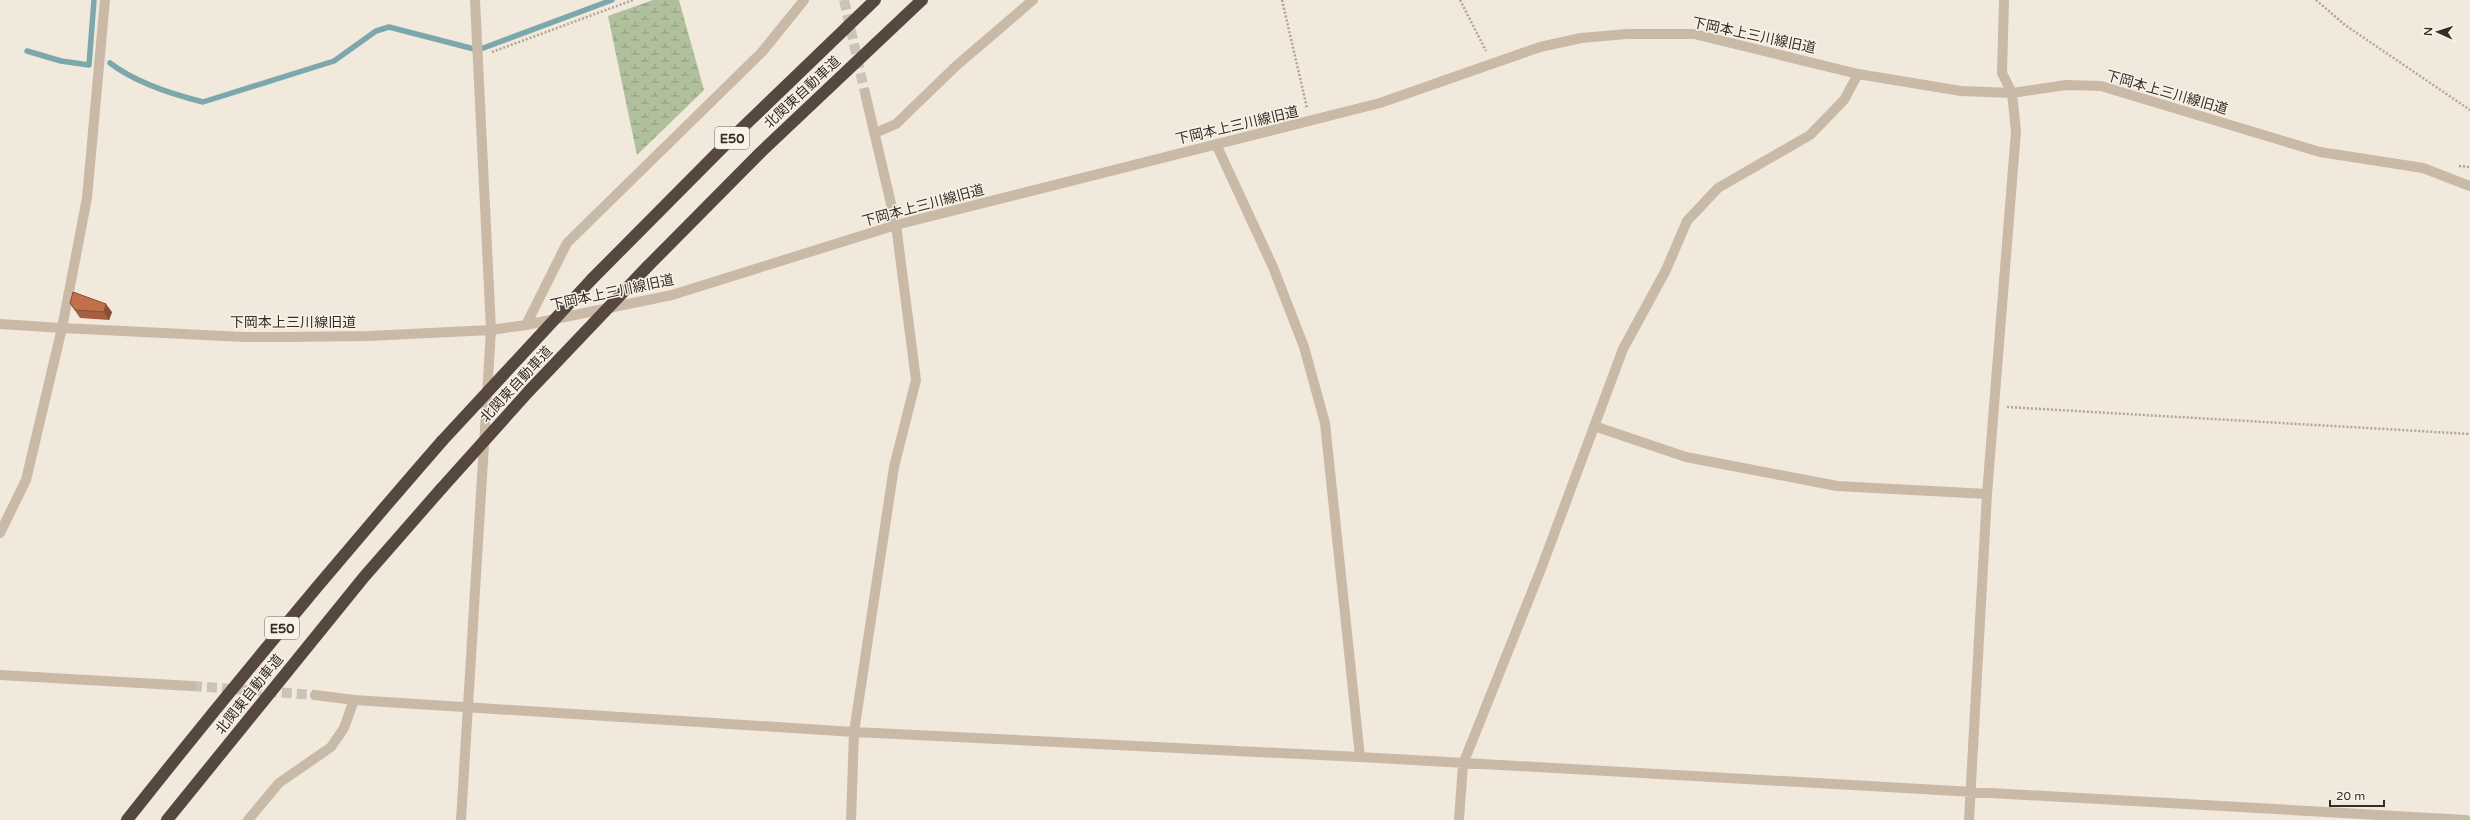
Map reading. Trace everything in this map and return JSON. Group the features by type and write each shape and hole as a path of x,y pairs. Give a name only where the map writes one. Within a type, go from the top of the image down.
{"highway":[{"name":"北関東自動車道","path":"127,820 226,695 341,557 442,441 592,279 739,131 875,0"},
{"name":"北関東自動車道","path":"167,820 359,583 529,391 761,152 922,0"}],"street":[{"path":"0,533 26,480 62,328 87,198 105,0"},
{"path":"461,820 491,330 475,0"},
{"path":"526,325 567,243 762,52 804,0"},
{"path":"875,133 896,124 956,66 1033,0"},
{"path":"1969,820 1987,494 2016,131 2012,93 2002,73 2004,0"},
{"name":"下岡本上三川線旧道","path":"0,324 244,337 369,336 491,330 526,325 672,295 896,225 1216,144 1310,122 1380,103 1540,47 1582,38 1627,34 1694,34 1858,74 1961,91 2012,93 2066,85 2101,86 2320,152 2423,168 2470,186"},
{"path":"1459,820 1462,764 1541,569 1623,349 1666,270 1688,221 1718,188 1810,135 1844,100 1858,74"},
{"path":"852,820 854,732 894,467 916,380 896,225 865,93"},
{"path":"1216,144 1273,267 1304,347 1325,423 1360,757"},
{"path":"1594,426 1686,457 1837,486 1987,494"},
{"path":"0,675 192,686"},
{"path":"316,695 354,700 467,706 854,732 1360,757 2466,820"},
{"path":"248,820 279,783 331,747 344,728 354,700"}],"path":[{"path":"478,57 633,0"},
{"path":"1282,0 1310,122"},
{"path":"1460,0 1492,64"},
{"path":"2316,0 2345,25 2470,110"},
{"path":"1994,406 2470,434"}],"green space":[{"path":"653,0 679,0 704,90 637,155 608,16"}],"building":[{"path":"73,292 106,304 104,312 75,310 70,303"}],"waterway":[{"path":"27,51 61,61 89,65 94,0"},
{"path":"110,63 142,82 203,102 334,61 376,31 389,27 478,50 612,0"}],"tunnel":[{"path":"844,0 865,93"},
{"path":"192,686 315,695"}]}
